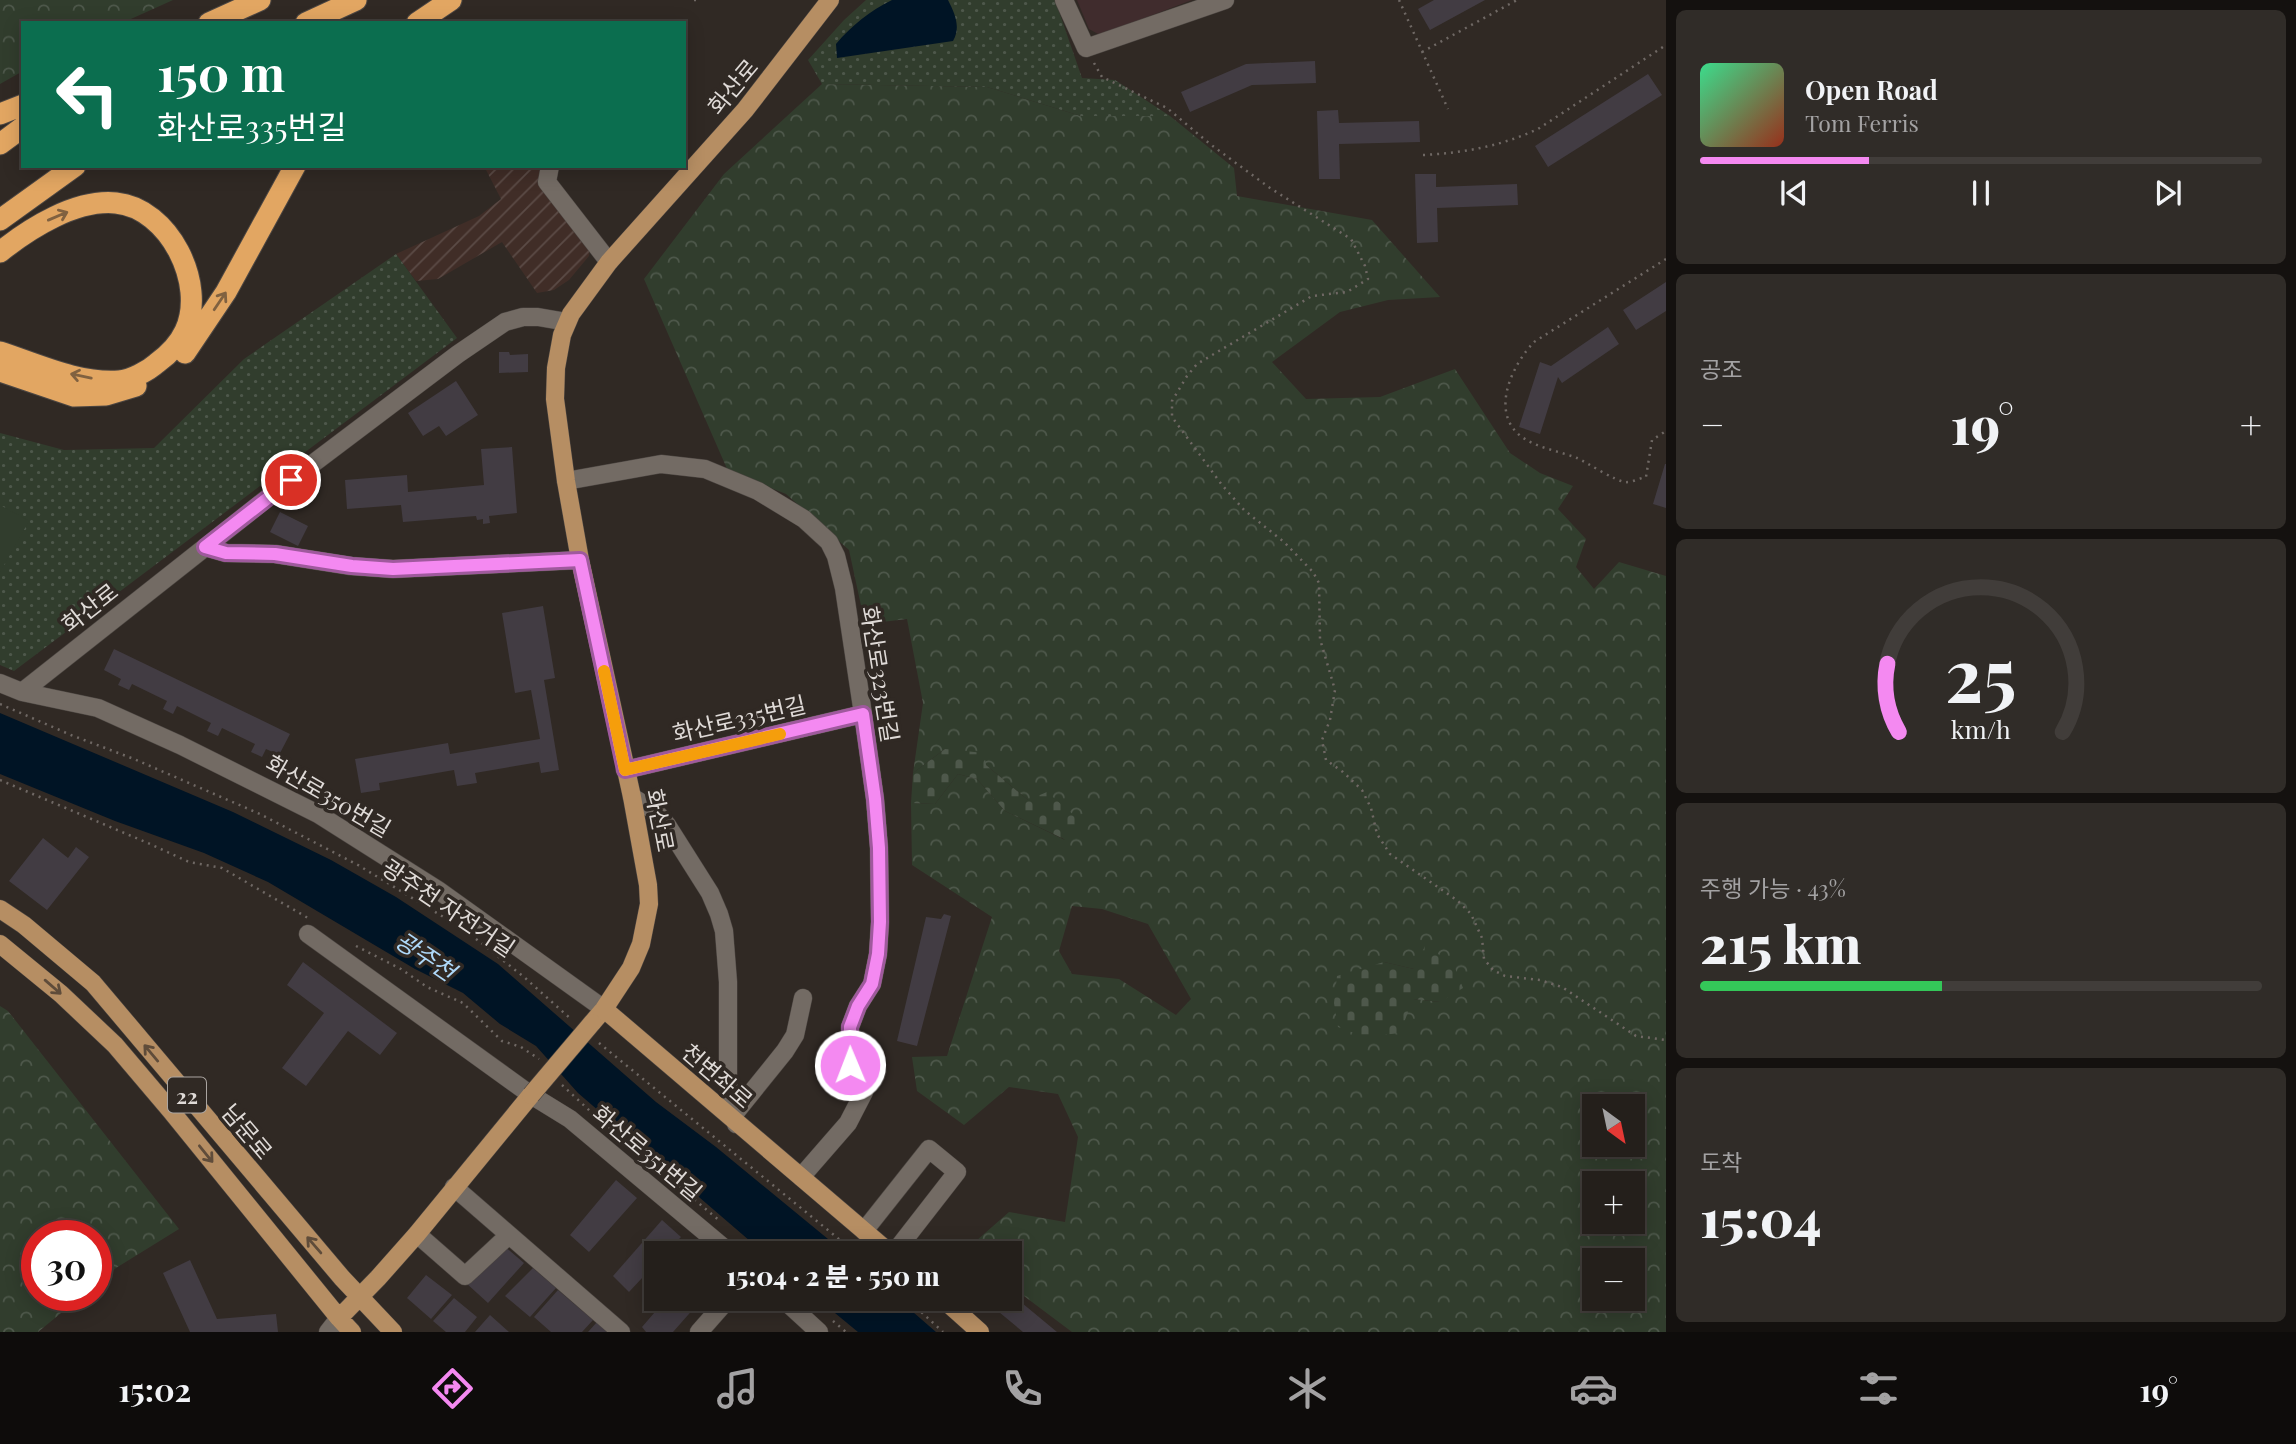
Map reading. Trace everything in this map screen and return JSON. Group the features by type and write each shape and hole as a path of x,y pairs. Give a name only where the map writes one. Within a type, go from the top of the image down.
{"highway":[{"path":"213,21 260,0"},
{"path":"310,21 356,0"},
{"path":"420,21 451,0"},
{"path":"0,114 21,106"},
{"path":"0,144 21,128"},
{"path":"0,220 72,168"},
{"path":"0,371 74,396 107,395 142,384 179,361 226,292 294,168"},
{"path":"0,252 23,233 59,215 88,206 115,203 139,209 152,218 182,256 191,280 186,331 170,353 149,370 121,381 82,378 0,352"}],"main road":[{"name":"화산로","path":"333,1325 417,1234 604,1009 631,968 641,944 647,914 648,885 632,797 580,560 555,399 556,369 562,335 587,290 609,262 745,110 830,0"},
{"name":"남문로","path":"0,909 32,931 93,983 276,1201 393,1332"},
{"name":"남문로","path":"0,944 61,994 115,1045 171,1111 333,1325 352,1332"},
{"name":"천변좌로","path":"604,1009 736,1118 877,1241"},
{"path":"957,1311 980,1332"}],"street":[{"path":"1064,0 1086,48 1225,0"},
{"path":"550,168 547,183 609,262"},
{"name":"화산로","path":"22,692 205,547 457,354 505,322 531,317 567,322"},
{"name":"화산로323번길","path":"566,481 662,464 705,469 758,491 804,520 829,542 840,568 875,799 879,848 878,954 872,984 858,1006 850,1027 850,1065 864,1091"},
{"path":"205,547 226,553 275,554 352,566 393,569 580,560"},
{"name":"화산로350번길","path":"0,683 22,692 98,708 203,756 318,814 438,890 604,1009"},
{"name":"화산로335번길","path":"625,770 863,714"},
{"path":"632,797 655,811 667,825 710,893 719,914 724,931 728,982 728,1084 736,1118"},
{"name":"화산로351번길","path":"308,934 530,1095 570,1119 716,1241"},
{"name":"천변좌로","path":"736,1118 795,1035 803,998"},
{"path":"801,1177 848,1123 864,1091 873,1054"},
{"name":"천변좌로","path":"864,1231 929,1149 957,1172 902,1241"},
{"path":"454,1187 621,1332"},
{"path":"417,1234 465,1276 509,1235"},
{"path":"699,1332 718,1311"},
{"path":"796,1311 819,1332"}],"path":[{"path":"1399,0 1448,109"},
{"path":"1422,52 1517,0"},
{"path":"1423,155 1483,149 1538,129 1666,46"},
{"path":"1086,48 1102,77 1167,108 1210,144 1260,180 1351,239 1365,267 1368,279 1347,292 1312,296 1197,364 1172,401 1172,417 1222,485 1244,510 1284,542 1313,572 1319,583 1320,639 1335,690 1330,720 1322,740 1325,760 1362,790 1371,808 1377,834 1390,854 1458,901 1471,915 1482,938 1485,959 1493,970 1505,976 1540,980 1562,987 1636,1036 1666,1040"},
{"path":"1666,258 1534,342 1517,365 1508,387 1505,411 1510,423 1521,436 1576,458 1625,482 1646,477 1652,440 1666,431"},
{"name":"광주천 자전거길","path":"0,704 260,814 358,865 453,922"},
{"name":"광주천 자전거길","path":"472,937 524,977 842,1241"},
{"path":"920,1311 943,1332"}],"shaded area":[{"path":"1077,0 1192,0 1100,35 1089,29"},
{"path":"485,168 545,168 590,249 589,256 569,280 554,290 537,293 502,242 438,279 416,281 396,254 479,216 501,199"}],"green space":[{"path":"0,0 173,0 126,21 21,21 21,72 0,84"},
{"path":"866,0 1055,0 1082,78 1115,80 1170,116 1081,116 987,87 822,84 808,60"},
{"path":"822,84 987,87 1081,116 1170,116 1234,168 1237,196 1372,220 1440,297 1388,300 1340,312 1272,362 1306,399 1380,397 1455,369 1510,453 1540,473 1573,486 1558,509 1586,539 1576,567 1594,589 1619,562 1666,576 1666,1332 1072,1332 1024,1296 1022,1241 976,1241 1009,1212 1065,1222 1078,1137 1058,1094 1009,1087 964,1125 917,1091 912,1057 947,1056 992,917 912,865 911,803 935,804 958,774 977,779 1005,811 1065,840 1028,800 986,765 945,749 913,773 923,703 907,619 865,624 849,550 786,494 728,471 644,279 724,174","holes":["1072,906 1102,909 1148,924 1191,999 1176,1015 1119,979 1072,974 1059,951","1384,962 1414,969 1440,1002 1413,999"]},
{"path":"396,254 457,338 14,671 0,665 0,433 64,450 154,448 244,359"},
{"path":"0,505 29,521 0,572"},
{"path":"945,749 984,753 986,765 1028,800 1047,792 1083,823 1066,840 1005,811 977,779 958,774 935,804 911,803 913,773"},
{"path":"1426,944 1455,968 1463,988 1440,1002 1413,999 1400,1033 1365,1037 1338,1027 1334,1003 1337,976 1384,962 1414,969"},
{"path":"0,1006 8,1011 179,1229 112,1271 112,1220 21,1220 21,1311 64,1311 38,1332 0,1332"}],"water":[{"path":"892,0 948,0 957,26 953,41 837,58 836,44 842,37 862,19"},
{"name":"광주천","path":"0,713 233,812 331,860 396,897 498,964 656,1102 716,1147 830,1241 750,1241 578,1093 536,1046 500,1024 463,993 415,969 268,882 204,853 115,821 0,774"},
{"path":"833,1311 912,1311 936,1332 858,1332"}],"building":[{"path":"1434,0 1485,0 1430,30 1418,9"},
{"path":"1315,61 1316,83 1252,85 1190,112 1181,92 1246,64"},
{"path":"1648,74 1662,95 1548,167 1535,146"},
{"path":"1338,110 1339,123 1419,121 1420,142 1339,144 1340,179 1319,179 1317,111"},
{"path":"1415,174 1436,174 1436,187 1517,184 1518,205 1437,208 1438,242 1417,243"},
{"path":"1666,282 1666,311 1636,330 1623,310"},
{"path":"1608,327 1619,344 1562,383 1558,377 1540,434 1519,427 1540,362 1551,366"},
{"path":"499,352 509,352 510,355 528,354 528,372 499,373"},
{"path":"456,381 478,415 446,436 439,426 423,436 408,413"},
{"path":"512,447 517,513 489,516 490,523 483,524 483,519 477,520 476,516 403,522 401,505 347,509 345,480 407,475 408,492 484,485 481,449"},
{"path":"1666,464 1666,508 1653,504"},
{"path":"280,512 308,526 298,546 270,532"},
{"path":"543,606 555,678 544,680 559,770 541,773 539,762 475,773 477,783 457,786 454,770 379,783 380,790 361,793 355,759 448,743 450,754 540,739 531,690 515,693 502,613"},
{"path":"114,649 290,734 279,755 266,749 262,757 251,752 255,744 222,728 218,736 207,731 211,723 177,706 173,714 163,709 167,701 132,684 129,690 118,685 121,679 104,670"},
{"path":"43,838 68,858 76,847 89,857 47,910 9,881"},
{"path":"944,914 951,916 917,1046 897,1041 926,917 941,919"},
{"path":"303,962 397,1033 380,1055 348,1031 306,1086 282,1068 324,1013 287,985"},
{"path":"616,1180 637,1198 589,1252 570,1235"},
{"path":"662,1220 681,1237 677,1241 644,1241 644,1276 629,1292 613,1276"},
{"path":"502,1244 524,1263 488,1303 466,1283"},
{"path":"190,1260 217,1319 276,1314 278,1332 190,1332 163,1273"},
{"path":"533,1268 556,1288 530,1317 505,1296"},
{"path":"426,1275 452,1295 431,1319 407,1298"},
{"path":"558,1290 593,1320 582,1332 551,1332 534,1317"},
{"path":"454,1298 477,1317 465,1332 446,1332 433,1321"},
{"path":"1022,1303 1057,1332 1023,1332 998,1311 1022,1311"},
{"path":"656,1311 692,1311 673,1332 646,1332 642,1327"},
{"path":"490,1315 509,1332 475,1332"},
{"path":"597,1322 608,1332 588,1332"}],"slow traffic":[{"path":"604,671 625,770 780,734"}],"route":[{"path":"291,480 205,547 226,553 275,554 352,566 393,569 580,560 625,770 863,714 875,799 880,922 878,954 872,984 858,1006 850,1027 850,1065"}]}
